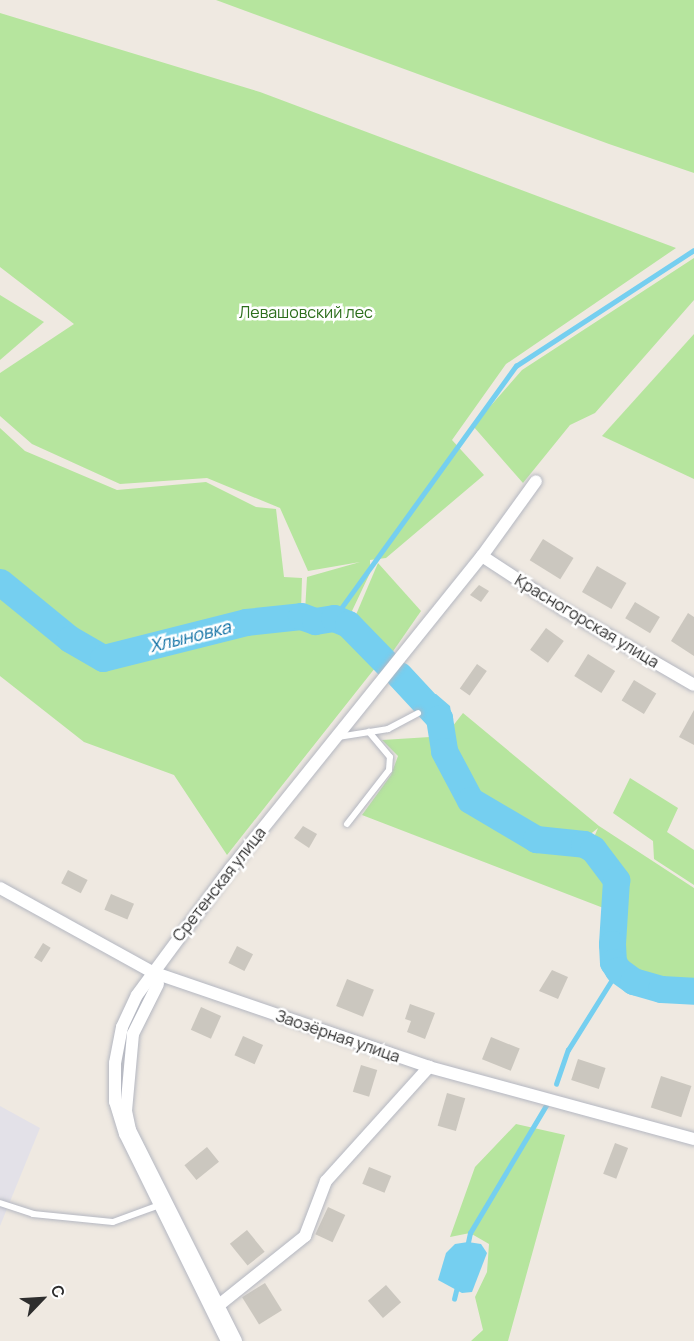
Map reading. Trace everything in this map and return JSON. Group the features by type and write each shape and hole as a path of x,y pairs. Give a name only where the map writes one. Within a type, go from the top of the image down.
{"street":[{"name":"Сретенская улица","path":"227,1341 216,1308 156,1206 125,1134 115,1102 115,1063 122,1027 152,972 331,738 482,556 536,482"},
{"name":"Красногорская улица","path":"482,556 563,609 694,685"},
{"name":"Заозёрная улица","path":"0,888 152,972 429,1067 694,1139"},
{"path":"159,984 133,1034 126,1111 130,1130 216,1308 237,1341"},
{"path":"216,1308 305,1236 326,1181 429,1067"}],"lane":[{"path":"331,738 388,729 418,713"},
{"path":"347,824 389,770 390,757 369,732"},
{"path":"0,1203 33,1214 113,1222 156,1206"}],"shaded area":[{"path":"0,1106 40,1128 0,1226"}],"green space":[{"path":"216,0 694,0 694,173 609,144"},
{"name":"Левашовский лес","path":"0,13 260,92 676,248 506,364 452,440 484,475 386,558 370,560 370,573 352,611 334,618 305,611 307,577 360,562 308,571 280,508 207,478 120,484 32,444 0,416 0,373 74,324 0,267"},
{"path":"694,258 694,300 595,413 570,425 523,483 473,426 522,370"},
{"path":"0,295 44,322 0,360"},
{"path":"694,334 694,479 602,436"},
{"path":"0,428 25,451 117,490 206,482 256,507 276,509 284,577 302,578 301,610 215,617 201,628 168,632 150,643 125,649 103,651 78,638 20,585 0,574"},
{"path":"378,563 421,611 387,660 355,617"},
{"path":"0,592 79,654 100,666 281,622 346,634 375,668 227,855 174,775 84,742 0,676"},
{"path":"463,713 599,826 694,888 694,995 643,979 621,964 626,880 592,842 598,828 588,836 550,837 525,830 463,783 445,736"},
{"path":"430,737 467,804 535,844 583,849 610,893 606,909 362,815 391,775 398,756 382,740"},
{"path":"630,778 678,808 667,832 694,850 694,885 654,859 653,841 613,813"},
{"path":"516,1124 565,1135 508,1341 471,1341 483,1330 475,1297 487,1272 489,1244 470,1233 450,1237 475,1167"}],"water":[{"path":"421,680 427,695 436,694 450,706 451,712 444,720 446,725 440,728 419,701 415,692"},
{"path":"468,1242 481,1244 487,1253 472,1292 462,1293 438,1280 446,1253 455,1244"}],"building":[{"path":"543,539 574,558 560,579 530,560"},
{"path":"597,566 626,583 611,609 582,592"},
{"path":"479,585 489,591 481,602 470,595"},
{"path":"635,602 660,617 650,633 625,618"},
{"path":"688,613 694,617 694,656 671,641"},
{"path":"546,628 564,641 548,663 530,650"},
{"path":"588,654 615,671 601,693 574,676"},
{"path":"477,664 487,671 470,695 460,689"},
{"path":"634,680 656,693 644,714 622,701"},
{"path":"694,710 694,745 679,737"},
{"path":"303,826 317,834 309,848 294,838"},
{"path":"68,870 88,880 81,893 61,883"},
{"path":"111,894 134,904 127,919 104,910"},
{"path":"43,943 51,948 42,962 34,957"},
{"path":"237,946 253,954 244,971 228,963"},
{"path":"552,970 568,977 558,999 539,991"},
{"path":"347,979 374,990 363,1017 336,1006"},
{"path":"410,1004 435,1013 425,1039 407,1032 411,1021 405,1019"},
{"path":"201,1007 221,1016 211,1039 191,1030"},
{"path":"243,1036 263,1045 255,1064 234,1055"},
{"path":"491,1037 520,1049 511,1071 482,1059"},
{"path":"578,1059 606,1068 599,1089 571,1080"},
{"path":"361,1065 377,1070 369,1097 353,1092"},
{"path":"661,1076 691,1086 681,1117 651,1107"},
{"path":"447,1093 465,1098 456,1131 438,1126"},
{"path":"615,1143 628,1148 616,1179 603,1174"},
{"path":"207,1147 219,1162 196,1180 184,1165"},
{"path":"369,1167 391,1176 385,1193 362,1184"},
{"path":"328,1207 345,1215 333,1242 315,1234"},
{"path":"247,1230 265,1252 248,1266 230,1244"},
{"path":"265,1283 282,1310 259,1324 242,1297"},
{"path":"386,1285 401,1302 383,1318 368,1301"}],"waterway":[{"path":"334,618 516,366 694,250"},
{"name":"Хлыновка","path":"0,582 70,639 103,658 246,622 301,616 315,621 334,618 348,624 387,664"},
{"name":"Хлыновка","path":"399,675 439,718 444,751 470,800 536,839 584,844 593,849 616,880 612,944 613,962 618,970 633,981 661,989 694,991"},
{"path":"556,1084 568,1050 618,970"},
{"path":"467,1247 470,1233 548,1102"},
{"path":"454,1299 457,1287"}]}
